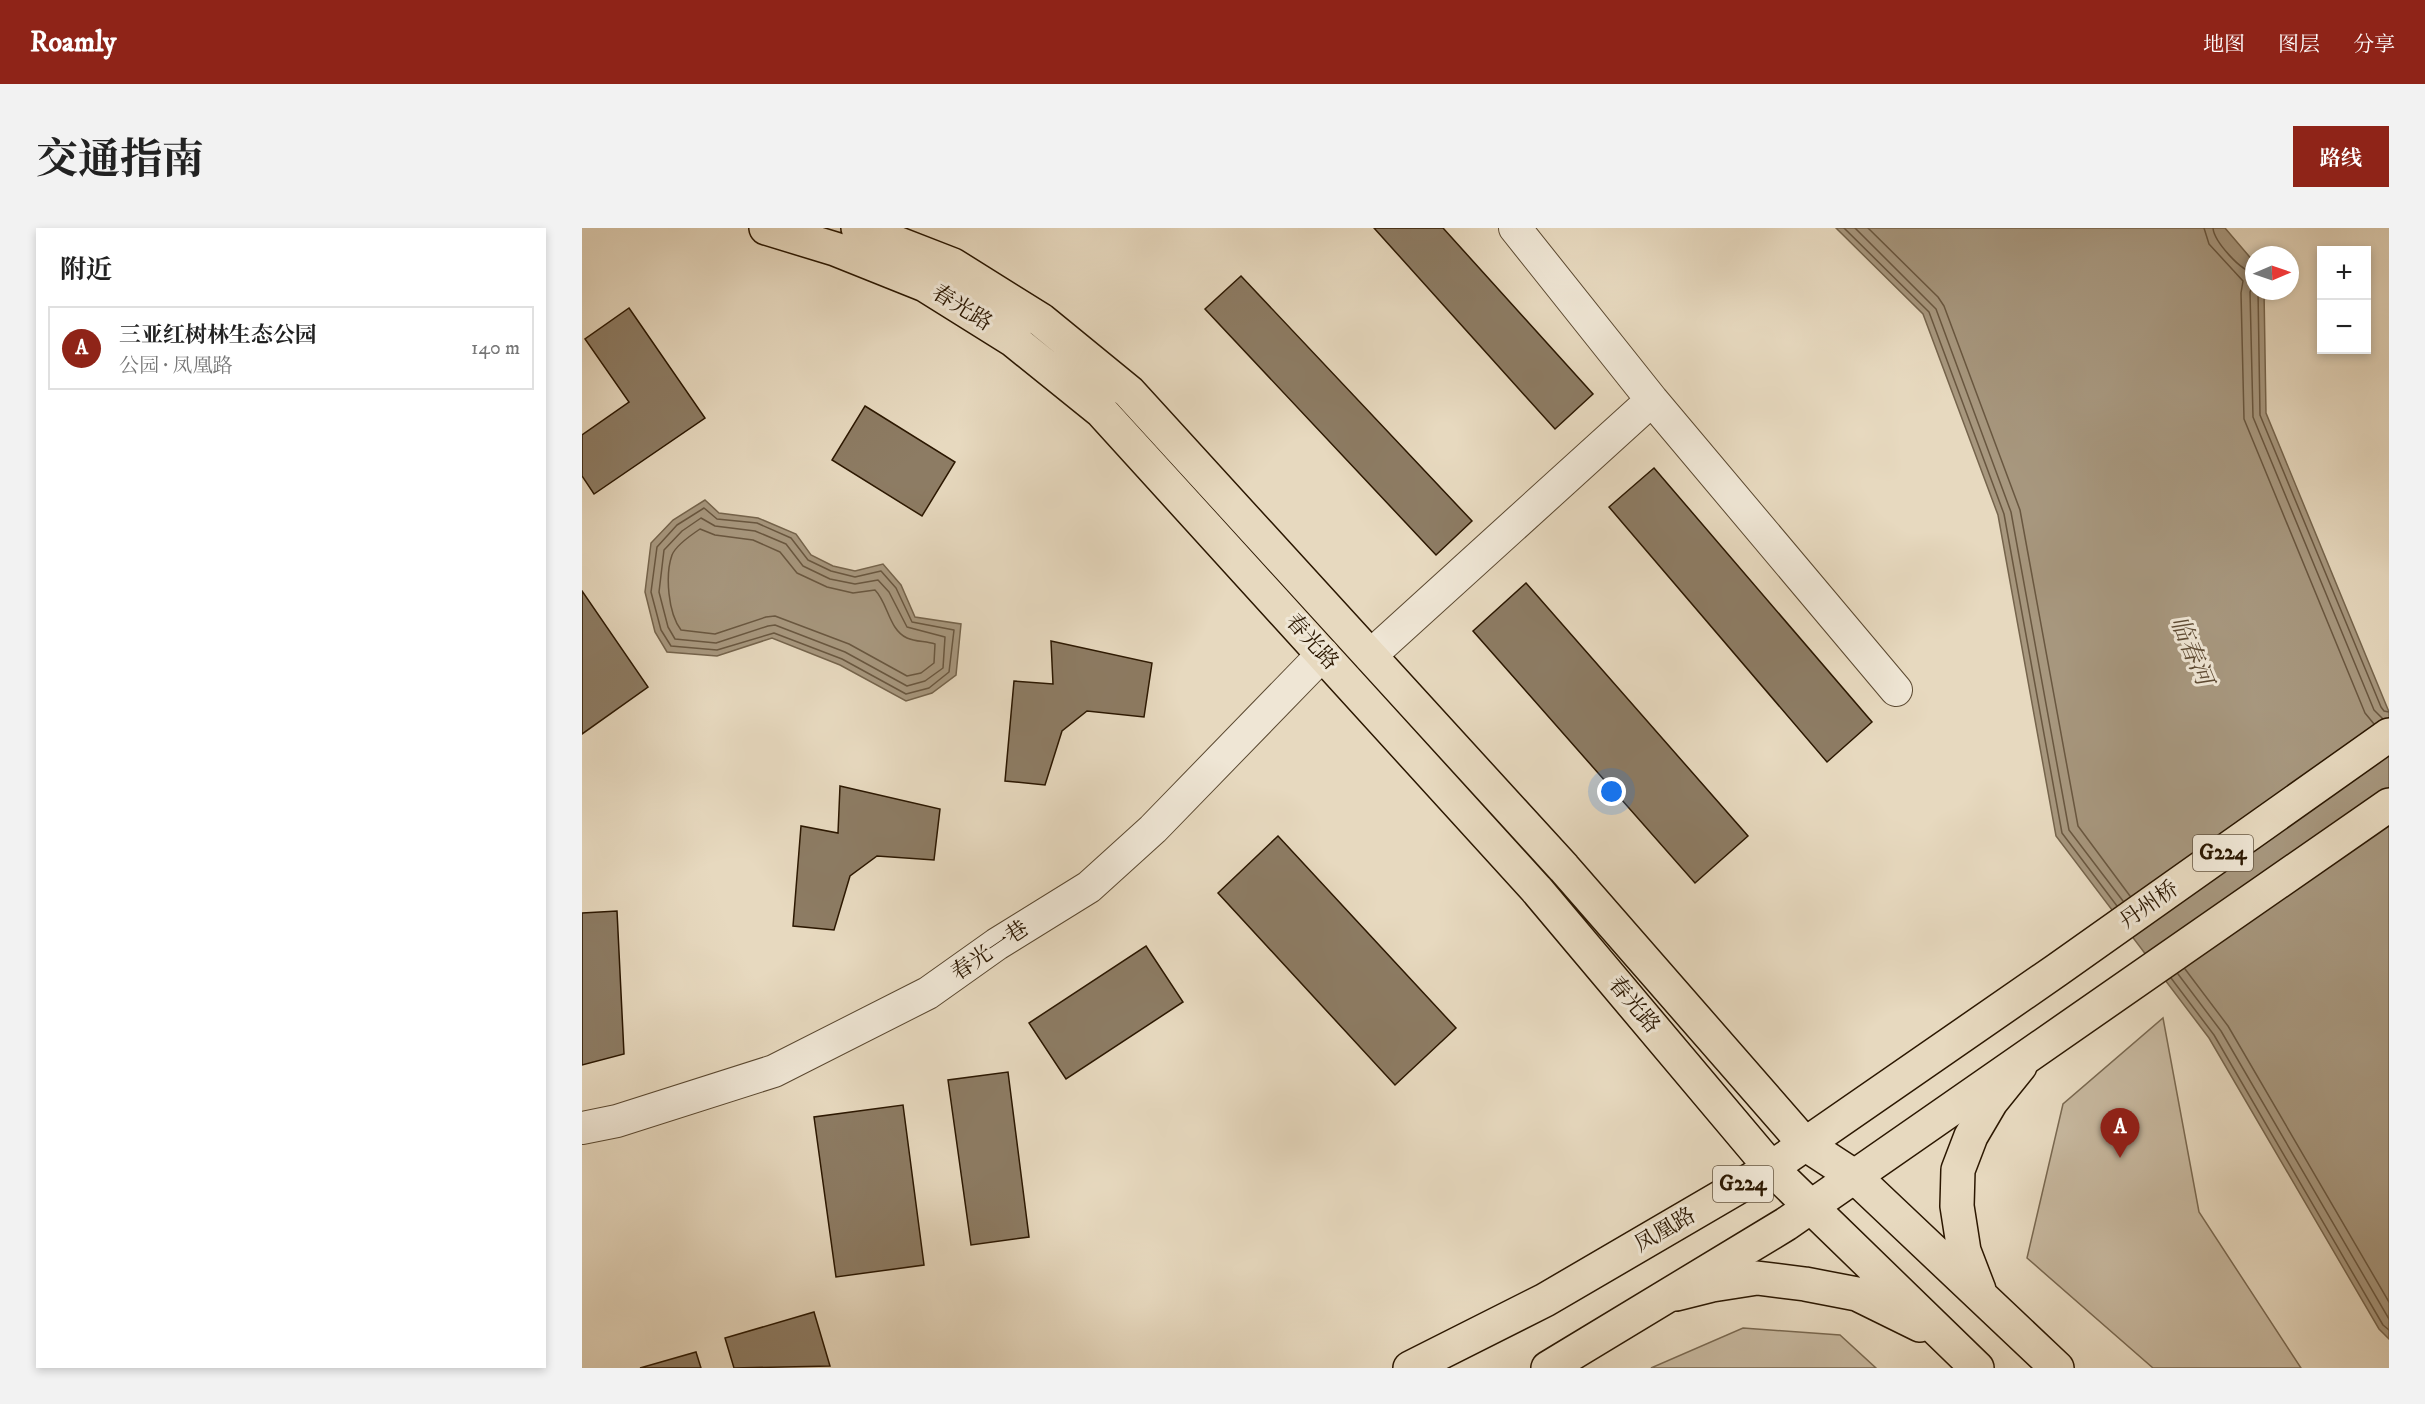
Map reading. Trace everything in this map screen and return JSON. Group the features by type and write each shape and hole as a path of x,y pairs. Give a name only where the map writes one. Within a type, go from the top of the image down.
{"main road":[{"name":"春光路","path":"766,228 835,249 925,285 1013,340 1101,411 1536,888 1771,1168 1977,1368"},
{"name":"春光路","path":"858,228 953,265 1041,320 1129,392 1564,868 1805,1144 1854,1176 2057,1368"},
{"name":"丹州桥","path":"2057,970 2389,735"},
{"name":"G224","path":"1548,1368 1811,1206 2389,805"},
{"name":"凤凰路","path":"1410,1368 1545,1300 1771,1168 2057,970"},
{"path":"1982,1297 1964,1251 1957,1206 1958,1170 1971,1136 1991,1102 2029,1054"},
{"path":"1665,1296 1712,1285 1758,1278 1806,1284 1857,1294 1941,1334"}],"street":[{"path":"1515,228 1652,400 1896,690"},
{"path":"1370,656 1652,400"},
{"name":"春光一巷","path":"582,1128 617,1121 774,1071 928,993 997,944 1089,887 1168,814 1323,654"}],"shaded area":[{"path":"2163,1018 2199,1212 2301,1368 2153,1368 2027,1258 2063,1104"},
{"path":"1743,1328 1840,1335 1876,1368 1651,1368"}],"water":[{"name":"临春河","path":"1836,228 2225,228 2245,251 2245,300 2264,300 2266,413 2389,712 2389,1339 2379,1329 2209,1038 2056,836 1998,515 1923,314"},
{"path":"705,500 719,513 758,518 796,534 811,555 833,566 855,571 883,564 901,585 915,617 961,624 956,675 932,693 906,701 840,665 772,638 717,656 667,652 655,632 645,592 651,543 673,520"}],"building":[{"path":"1374,228 1443,228 1593,394 1555,429"},
{"path":"1241,276 1472,521 1436,555 1205,309"},
{"path":"629,308 705,418 594,494 582,476 582,435 629,402 585,339"},
{"path":"865,406 955,462 922,516 832,460"},
{"path":"1654,468 1872,722 1827,762 1609,507"},
{"path":"1526,583 1748,836 1695,883 1473,631"},
{"path":"582,591 648,687 582,734"},
{"path":"1051,641 1152,663 1144,717 1087,711 1062,731 1045,785 1005,781 1014,681 1053,684"},
{"path":"840,786 940,809 934,860 877,856 850,876 834,930 793,926 801,826 838,833"},
{"path":"1278,836 1456,1028 1395,1085 1218,893"},
{"path":"617,911 624,1054 582,1065 582,913"},
{"path":"1146,946 1183,1002 1066,1079 1029,1023"},
{"path":"1008,1072 1029,1237 971,1245 948,1080"},
{"path":"903,1105 924,1265 836,1277 814,1117"},
{"path":"814,1312 830,1366 734,1368 725,1338"},
{"path":"696,1352 701,1368 640,1368"}],"place":[{"name":"三亚红树林生态公园","path":"2120,1158"}]}
